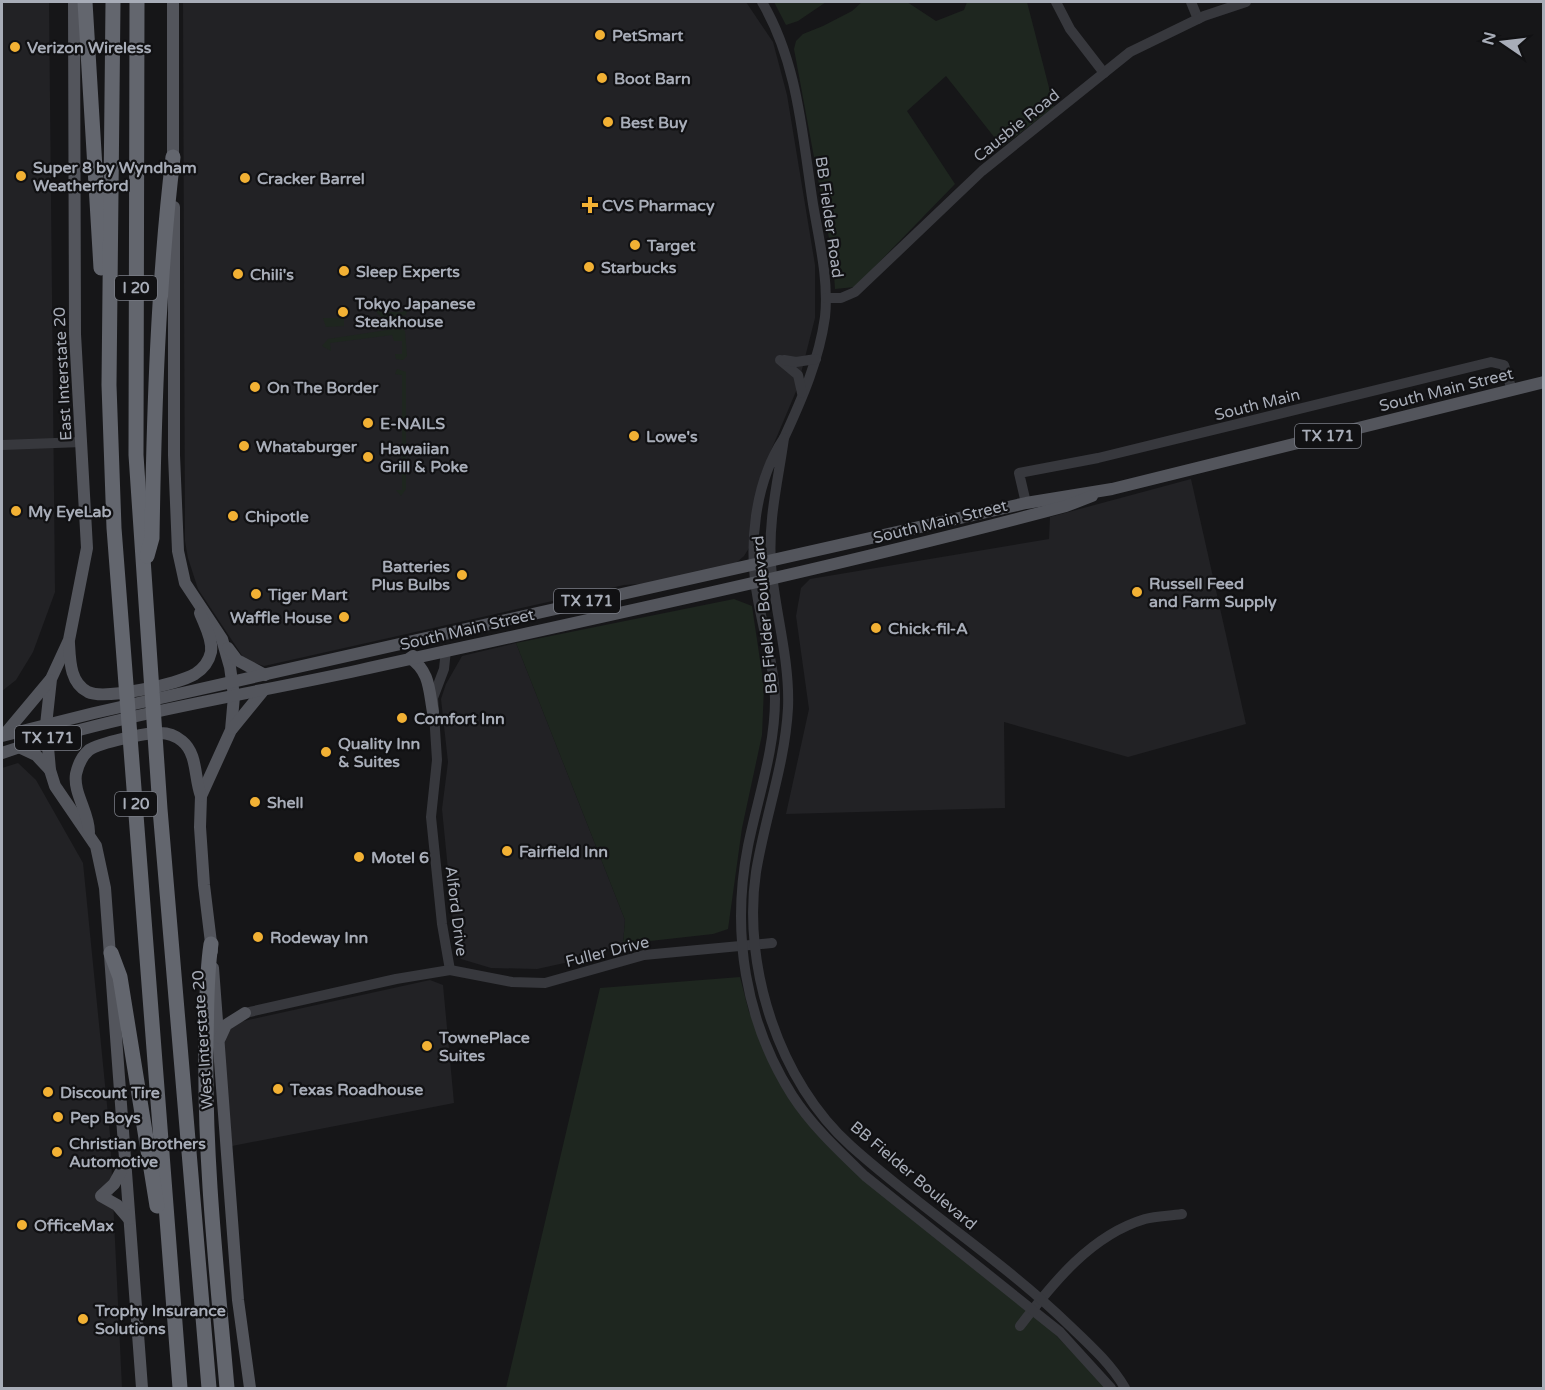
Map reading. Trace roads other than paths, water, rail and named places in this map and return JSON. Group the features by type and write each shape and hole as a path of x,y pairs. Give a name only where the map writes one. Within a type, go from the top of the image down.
{"highway":[{"path":"85,2 102,285 109,307"},
{"name":"I 20","path":"113,2 109,307 114,528 180,1389"},
{"name":"I 20","path":"137,2 136,443 143,574 209,1389"},
{"path":"143,574 152,538 157,342 173,157"},
{"path":"211,944 207,969 206,1083 211,1207 227,1389"},
{"path":"111,953 120,977 139,1088 157,1206 164,1274 173,1292"}],"main road":[{"name":"East Interstate 20","path":"48,739 46,725 51,679 69,640 87,548 73,239 74,2"},
{"path":"69,640 73,676 90,693 107,696 183,679 203,668 211,652 211,642 197,606 185,584 178,551 174,455 173,2"},
{"name":"South Main Street","path":"3,736 438,634 771,562 1026,503 1112,489 1544,382"},
{"name":"South Main Street","path":"2,753 95,727 900,550 1066,506 1112,489"},
{"path":"197,606 211,620 237,660 265,675"},
{"path":"447,650 453,641 475,627"},
{"path":"433,712 424,669 410,658 418,650 436,642 438,634"},
{"path":"222,639 233,682 234,696"},
{"path":"3,736 51,679"},
{"path":"231,729 263,691"},
{"name":"West Interstate 20","path":"234,696 231,729 201,795 201,850 216,1000 238,1300 250,1389"},
{"path":"89,833 89,817 76,779 84,756 100,746 164,733 185,743 192,756 195,781 201,795"},
{"path":"48,739 50,770 55,786 89,833 102,867 111,953 141,1389"},
{"path":"19,747 36,755 50,770"},
{"path":"216,1000 225,1011 245,1013"},
{"path":"219,1039 226,1025 245,1013"},
{"path":"125,1163 114,1184 101,1196 117,1205 130,1220"}],"street":[{"name":"BB Fielder Road","path":"762,2 781,37 793,75 821,250 826,298 816,359 784,438"},
{"path":"1056,2 1070,29 1104,73"},
{"path":"1191,2 1198,19"},
{"name":"Causbie Road","path":"826,298 841,298 855,292 982,171 1130,52 1198,19 1246,2"},
{"path":"800,402 801,382 794,370 780,360 796,362 816,359"},
{"name":"South Main","path":"1026,503 1019,473 1098,458 1491,362 1504,365 1512,390"},
{"name":"BB Fielder Boulevard","path":"784,438 772,500 771,562 787,677 788,705 783,756 755,878 754,945 760,982 770,1016 805,1090 848,1143 1042,1298 1091,1346 1118,1377 1125,1389"},
{"name":"BB Fielder Boulevard","path":"784,438 772,457 758,508 756,581 774,679 774,721 745,866 741,946 747,983 773,1060 793,1096 814,1125 866,1176 1060,1332 1112,1389"},
{"path":"2,445 82,442"},
{"name":"Alford Drive","path":"245,1013 396,979 450,970 442,924 431,816 437,760 433,698 444,669 447,650"},
{"name":"Fuller Drive","path":"450,970 512,982 545,983 644,955 772,943"},
{"path":"1020,1326 1042,1298 1093,1246 1115,1232 1146,1219 1182,1214"}],"place":[{"name":"PetSmart","path":"600,35"},
{"name":"Verizon Wireless","path":"15,47"},
{"name":"Boot Barn","path":"602,78"},
{"name":"Best Buy","path":"608,122"},
{"name":"Super 8 by Wyndham Weatherford","path":"21,176"},
{"name":"Cracker Barrel","path":"245,178"},
{"name":"CVS Pharmacy","path":"590,205"},
{"name":"Target","path":"635,245"},
{"name":"Starbucks","path":"589,267"},
{"name":"Sleep Experts","path":"344,271"},
{"name":"Chili's","path":"238,274"},
{"name":"Tokyo Japanese Steakhouse","path":"343,312"},
{"name":"On The Border","path":"255,387"},
{"name":"E-NAILS","path":"368,423"},
{"name":"Lowe's","path":"634,436"},
{"name":"Whataburger","path":"244,446"},
{"name":"Hawaiian Grill & Poke","path":"368,457"},
{"name":"My EyeLab","path":"16,511"},
{"name":"Chipotle","path":"233,516"},
{"name":"Batteries Plus Bulbs","path":"462,575"},
{"name":"Russell Feed and Farm Supply","path":"1137,592"},
{"name":"Tiger Mart","path":"256,594"},
{"name":"Waffle House","path":"344,617"},
{"name":"Chick-fil-A","path":"876,628"},
{"name":"Comfort Inn","path":"402,718"},
{"name":"Quality Inn & Suites","path":"326,752"},
{"name":"Shell","path":"255,802"},
{"name":"Fairfield Inn","path":"507,851"},
{"name":"Motel 6","path":"359,857"},
{"name":"Rodeway Inn","path":"258,937"},
{"name":"TownePlace Suites","path":"427,1046"},
{"name":"Texas Roadhouse","path":"278,1089"},
{"name":"Discount Tire","path":"48,1092"},
{"name":"Pep Boys","path":"58,1117"},
{"name":"Christian Brothers Automotive","path":"57,1152"},
{"name":"OfficeMax","path":"22,1225"},
{"name":"Trophy Insurance Solutions","path":"83,1319"}]}
